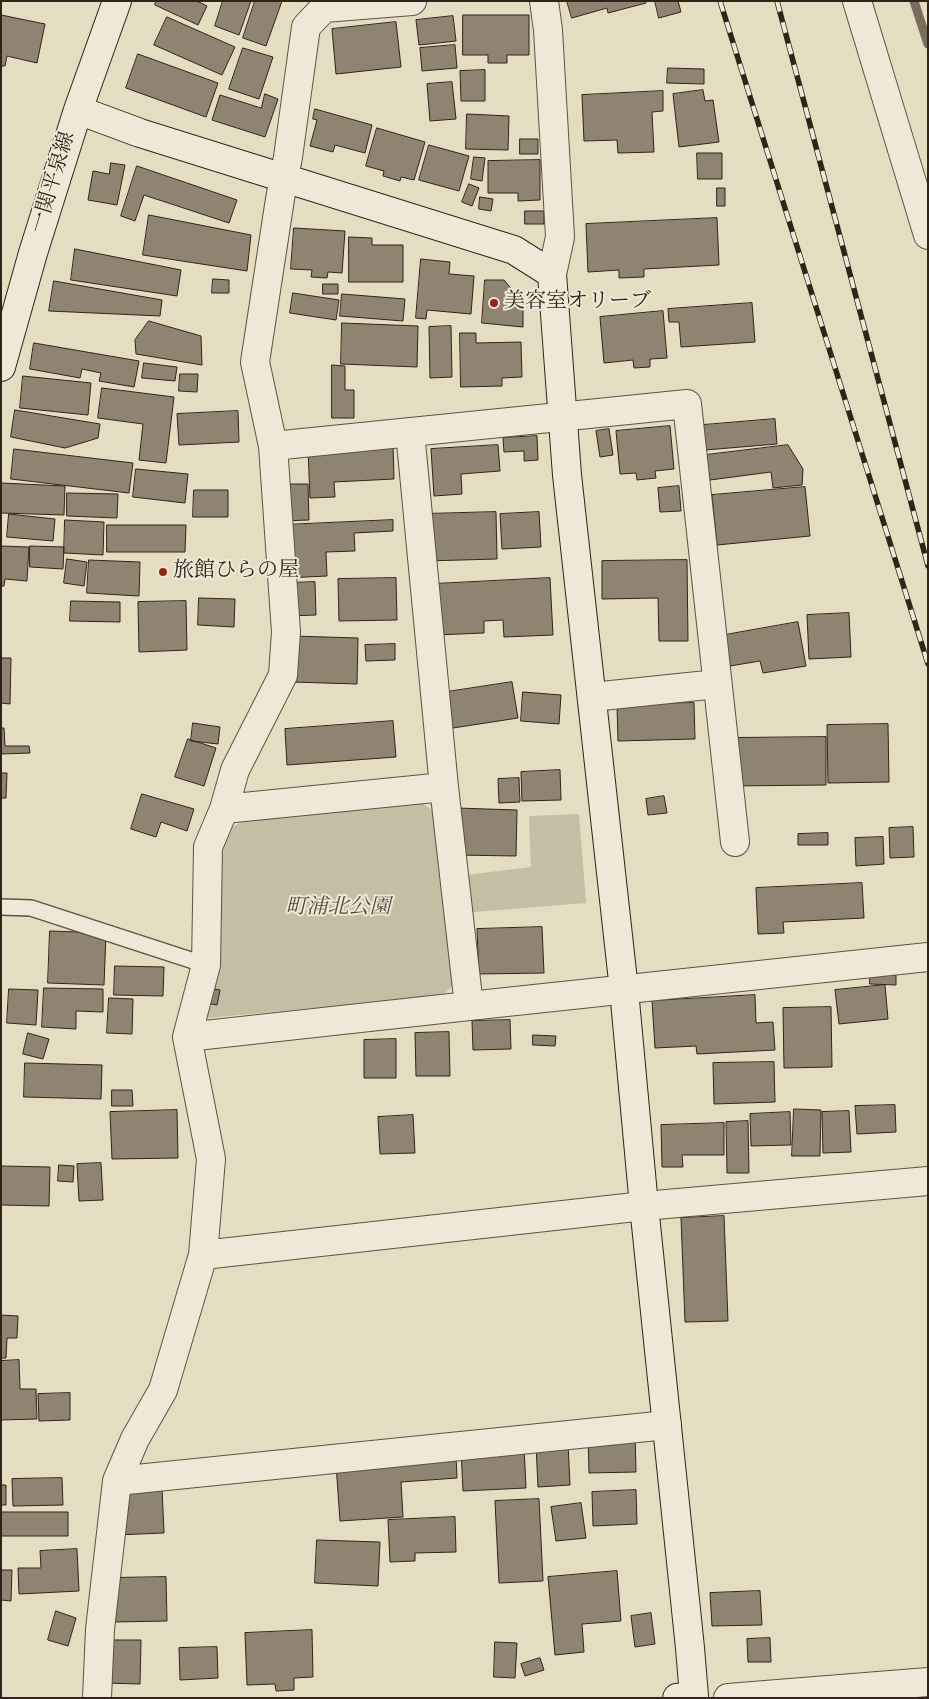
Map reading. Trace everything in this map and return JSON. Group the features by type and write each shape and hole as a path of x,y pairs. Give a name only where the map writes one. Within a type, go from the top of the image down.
{"street":[{"name":"一関平泉線","path":"1,367 33,253 78,110 117,1"},
{"path":"97,1698 100,1629 117,1480 135,1439 163,1390 203,1255 211,1159 188,1037 206,965 208,847 224,809 235,770 283,675 286,632 273,446 255,362 283,178 288,158 306,27 324,8 412,1"},
{"path":"544,1 548,30 560,237 552,274 568,484 624,990 644,1206 695,1697"},
{"path":"857,1 928,235"},
{"path":"78,110 132,130 514,250 552,274"},
{"path":"273,446 687,404 735,842"},
{"path":"410,432 444,787 469,1006"},
{"path":"592,697 717,684"},
{"path":"224,809 444,787"},
{"path":"188,1037 928,957"},
{"path":"203,1255 644,1206 928,1181"},
{"path":"117,1480 667,1425"},
{"path":"728,1698 928,1682"}],"lane":[{"path":"1,907 31,908 206,965"}],"green space":[{"name":"町浦北公園","path":"422,803 437,814 442,878 531,867 529,816 579,814 586,903 449,914 453,985 442,996 208,1018 206,1002 218,914 224,844 230,829 244,820"}],"building":[{"path":"156,1 197,1 207,6 198,25 155,5"},
{"path":"223,1 251,1 239,35 215,26"},
{"path":"255,1 282,1 266,46 243,38"},
{"path":"567,1 645,1 646,3 608,13 607,8 572,18"},
{"path":"655,1 678,1 681,12 659,18"},
{"path":"1,15 45,24 37,63 7,56 5,66 1,66"},
{"path":"463,15 529,15 529,55 507,55 507,63 488,63 488,55 463,55"},
{"path":"453,16 456,41 419,45 416,20"},
{"path":"167,17 235,47 222,75 154,45"},
{"path":"396,22 401,67 336,74 332,29"},
{"path":"455,45 457,68 422,71 420,48"},
{"path":"243,48 273,57 259,99 229,89"},
{"path":"138,54 218,83 206,117 126,88"},
{"path":"668,68 704,69 704,84 667,83"},
{"path":"485,70 485,101 461,101 460,71"},
{"path":"452,82 456,119 430,121 427,84"},
{"path":"703,90 705,101 713,100 719,142 679,147 673,94"},
{"path":"663,91 663,111 652,112 654,152 618,153 617,140 584,141 582,95"},
{"path":"265,94 278,99 265,137 212,120 220,95 261,108"},
{"path":"315,109 372,125 365,153 335,145 333,152 310,146 317,120 313,119"},
{"path":"467,114 509,116 508,150 466,149"},
{"path":"377,128 425,142 414,180 401,177 400,181 383,176 384,171 366,166"},
{"path":"520,139 538,139 538,154 520,154"},
{"path":"429,145 469,156 459,191 419,180"},
{"path":"697,153 722,153 722,179 698,179"},
{"path":"474,157 485,158 482,181 471,179"},
{"path":"540,160 540,200 518,201 518,193 488,193 488,161"},
{"path":"111,163 125,165 117,205 88,200 93,171 109,174"},
{"path":"137,166 237,200 229,223 144,195 135,221 121,216"},
{"path":"469,184 479,188 472,206 462,202"},
{"path":"717,188 725,188 725,206 717,206"},
{"path":"480,197 493,199 491,211 479,209"},
{"path":"525,211 544,211 544,224 525,224"},
{"path":"149,215 251,235 247,271 143,255"},
{"path":"717,218 719,265 644,269 644,277 619,278 619,270 588,272 586,224"},
{"path":"294,228 345,231 342,273 328,272 327,278 311,277 312,270 291,269"},
{"path":"349,237 372,238 372,245 403,245 403,282 349,282"},
{"path":"75,249 181,270 177,296 71,280"},
{"path":"421,259 450,262 449,274 474,276 471,314 427,310 426,319 416,318"},
{"path":"213,279 229,280 229,293 212,293"},
{"path":"485,280 504,280 523,303 523,327 482,323"},
{"path":"54,281 162,300 160,316 49,311"},
{"path":"323,284 338,284 338,294 323,294"},
{"path":"293,293 339,300 336,320 290,313"},
{"path":"342,294 405,299 403,321 340,316"},
{"path":"752,303 755,342 681,347 679,322 669,322 668,309"},
{"path":"663,311 667,358 650,359 650,367 634,368 633,360 604,363 600,317"},
{"path":"149,321 201,336 202,365 136,354 135,340"},
{"path":"342,323 418,326 417,367 341,364"},
{"path":"451,326 452,377 430,378 429,327"},
{"path":"460,333 476,333 476,343 521,342 522,377 502,378 502,386 461,387"},
{"path":"34,343 139,361 134,387 99,381 101,373 82,369 80,378 30,369"},
{"path":"144,363 177,367 175,381 142,378"},
{"path":"332,365 345,366 345,390 354,390 354,418 332,418"},
{"path":"180,374 198,374 197,392 179,391"},
{"path":"23,376 91,383 88,415 20,408"},
{"path":"102,388 174,397 166,463 139,460 143,424 98,418"},
{"path":"15,410 100,424 98,438 65,448 11,437"},
{"path":"238,411 239,442 179,445 177,414"},
{"path":"775,419 777,444 705,450 703,425"},
{"path":"670,426 674,469 655,471 656,478 637,480 636,473 620,474 616,431"},
{"path":"609,429 613,455 600,457 596,431"},
{"path":"537,436 538,460 524,461 524,451 504,452 503,438"},
{"path":"393,445 394,479 334,482 335,497 310,498 308,448"},
{"path":"498,445 500,471 461,474 462,494 434,496 431,449"},
{"path":"788,445 803,469 802,485 773,488 771,472 710,480 706,455"},
{"path":"14,449 133,463 129,493 11,479"},
{"path":"136,469 188,474 185,503 133,497"},
{"path":"1,483 65,486 64,515 1,513"},
{"path":"282,484 308,484 309,520 282,521"},
{"path":"679,486 681,511 660,512 658,488"},
{"path":"805,487 810,536 717,545 712,495"},
{"path":"194,490 228,490 228,517 193,517"},
{"path":"67,493 118,494 117,518 67,516"},
{"path":"496,512 497,559 425,561 424,514"},
{"path":"539,512 541,547 502,549 500,514"},
{"path":"9,514 55,519 53,541 7,537"},
{"path":"65,520 104,522 103,555 64,553"},
{"path":"393,520 393,531 354,533 355,551 326,552 327,576 285,578 283,525"},
{"path":"107,525 186,525 185,552 107,552"},
{"path":"1,546 29,547 27,581 5,579 4,586 1,586"},
{"path":"30,546 64,547 63,569 30,567"},
{"path":"67,559 87,562 84,586 64,583"},
{"path":"89,560 140,562 139,596 87,593"},
{"path":"687,560 688,641 659,641 658,598 602,599 602,561"},
{"path":"396,578 397,620 339,621 338,579"},
{"path":"550,578 553,635 504,637 503,620 484,621 484,633 436,635 434,584"},
{"path":"315,582 316,615 288,616 287,583"},
{"path":"199,598 235,599 234,627 198,625"},
{"path":"71,601 120,602 120,622 70,621"},
{"path":"186,601 187,650 139,652 138,602"},
{"path":"849,613 851,657 809,659 807,615"},
{"path":"798,622 806,666 763,673 760,661 730,666 725,635"},
{"path":"293,636 358,638 357,684 292,682"},
{"path":"395,644 395,660 366,661 365,645"},
{"path":"1,658 11,658 10,704 1,703"},
{"path":"512,682 518,718 453,728 447,692"},
{"path":"523,692 561,695 559,724 521,721"},
{"path":"694,703 695,739 618,741 617,705"},
{"path":"393,721 396,757 287,765 285,729"},
{"path":"193,723 220,727 218,744 191,741"},
{"path":"888,724 889,782 828,783 827,725"},
{"path":"1,728 4,728 5,746 29,746 30,753 1,754"},
{"path":"826,737 826,785 731,786 730,738"},
{"path":"188,739 216,748 204,786 175,777"},
{"path":"560,770 561,800 522,801 521,772"},
{"path":"1,773 7,773 6,798 1,798"},
{"path":"519,778 520,802 499,803 498,779"},
{"path":"142,794 194,809 187,831 161,822 156,837 131,829"},
{"path":"664,796 667,813 648,815 646,799"},
{"path":"457,808 517,810 516,856 456,855"},
{"path":"913,827 914,857 890,858 889,828"},
{"path":"828,833 828,845 798,845 798,834"},
{"path":"883,837 884,864 856,866 855,838"},
{"path":"862,883 864,918 783,922 784,933 758,934 756,888"},
{"path":"542,927 544,973 479,974 477,929"},
{"path":"50,931 106,933 104,985 48,983"},
{"path":"115,966 164,967 163,996 114,995"},
{"path":"870,968 896,968 896,985 870,984"},
{"path":"885,985 888,1019 839,1024 835,990"},
{"path":"203,987 220,990 217,1005 200,1002"},
{"path":"44,988 103,989 103,1012 76,1011 76,1029 42,1027"},
{"path":"9,989 38,990 36,1025 7,1023"},
{"path":"755,995 756,1023 773,1022 775,1050 697,1054 696,1046 655,1048 652,1001"},
{"path":"109,998 133,999 132,1034 107,1033"},
{"path":"831,1007 832,1067 784,1068 783,1008"},
{"path":"510,1020 511,1049 473,1050 472,1021"},
{"path":"449,1032 450,1076 416,1076 415,1033"},
{"path":"28,1033 49,1039 43,1059 23,1054"},
{"path":"533,1035 556,1036 555,1046 533,1045"},
{"path":"396,1039 396,1078 364,1078 364,1040"},
{"path":"774,1062 775,1102 714,1104 713,1063"},
{"path":"25,1063 102,1065 101,1099 24,1097"},
{"path":"112,1090 132,1090 133,1106 112,1106"},
{"path":"895,1105 896,1132 857,1134 855,1106"},
{"path":"794,1109 821,1110 820,1156 792,1156"},
{"path":"177,1110 178,1158 112,1159 110,1112"},
{"path":"849,1111 851,1152 823,1153 822,1112"},
{"path":"790,1112 791,1145 751,1146 750,1114"},
{"path":"413,1115 415,1153 380,1154 378,1117"},
{"path":"748,1121 749,1173 727,1173 726,1122"},
{"path":"724,1123 724,1155 682,1155 683,1167 662,1167 661,1125"},
{"path":"101,1163 103,1200 79,1201 77,1164"},
{"path":"59,1165 74,1166 73,1182 58,1181"},
{"path":"1,1166 50,1167 49,1206 1,1205"},
{"path":"724,1216 728,1321 685,1322 681,1218"},
{"path":"1,1315 18,1316 17,1338 7,1338 6,1358 1,1358"},
{"path":"19,1360 20,1389 36,1389 37,1419 1,1420 1,1361"},
{"path":"70,1393 70,1420 39,1421 38,1394"},
{"path":"635,1433 636,1472 589,1473 588,1435"},
{"path":"568,1443 570,1485 538,1487 536,1445"},
{"path":"524,1446 526,1488 463,1491 461,1449"},
{"path":"456,1456 457,1478 401,1482 403,1517 340,1521 336,1464"},
{"path":"62,1478 63,1505 13,1506 12,1479"},
{"path":"1,1485 6,1485 6,1505 1,1505"},
{"path":"162,1488 164,1533 114,1535 112,1490"},
{"path":"636,1490 637,1524 593,1526 592,1492"},
{"path":"539,1499 543,1581 499,1583 495,1501"},
{"path":"581,1503 586,1538 556,1541 551,1507"},
{"path":"1,1512 68,1512 68,1536 1,1536"},
{"path":"455,1517 456,1552 415,1553 415,1561 390,1562 388,1520"},
{"path":"317,1540 380,1542 378,1586 315,1583"},
{"path":"77,1549 79,1591 19,1594 18,1568 41,1568 40,1551"},
{"path":"1,1570 12,1570 11,1601 1,1600"},
{"path":"617,1571 621,1621 582,1624 584,1652 555,1655 548,1577"},
{"path":"166,1577 167,1621 113,1622 112,1578"},
{"path":"760,1591 762,1625 712,1626 710,1593"},
{"path":"56,1611 76,1618 68,1646 48,1640"},
{"path":"651,1613 655,1644 635,1647 631,1616"},
{"path":"312,1630 313,1677 294,1678 294,1690 276,1691 275,1684 247,1685 245,1633"},
{"path":"770,1638 771,1662 748,1662 747,1639"},
{"path":"105,1640 141,1640 140,1684 104,1683"},
{"path":"495,1642 517,1643 515,1678 494,1677"},
{"path":"217,1647 218,1678 180,1680 179,1648"},
{"path":"540,1658 544,1670 525,1676 521,1664"}],"waterway":[{"path":"914,1 928,44"}],"railway":[{"path":"720,1 928,664"},
{"path":"777,1 928,566"}],"place":[{"name":"美容室オリーブ","path":"494,303"},
{"name":"旅館ひらの屋","path":"163,572"}]}
